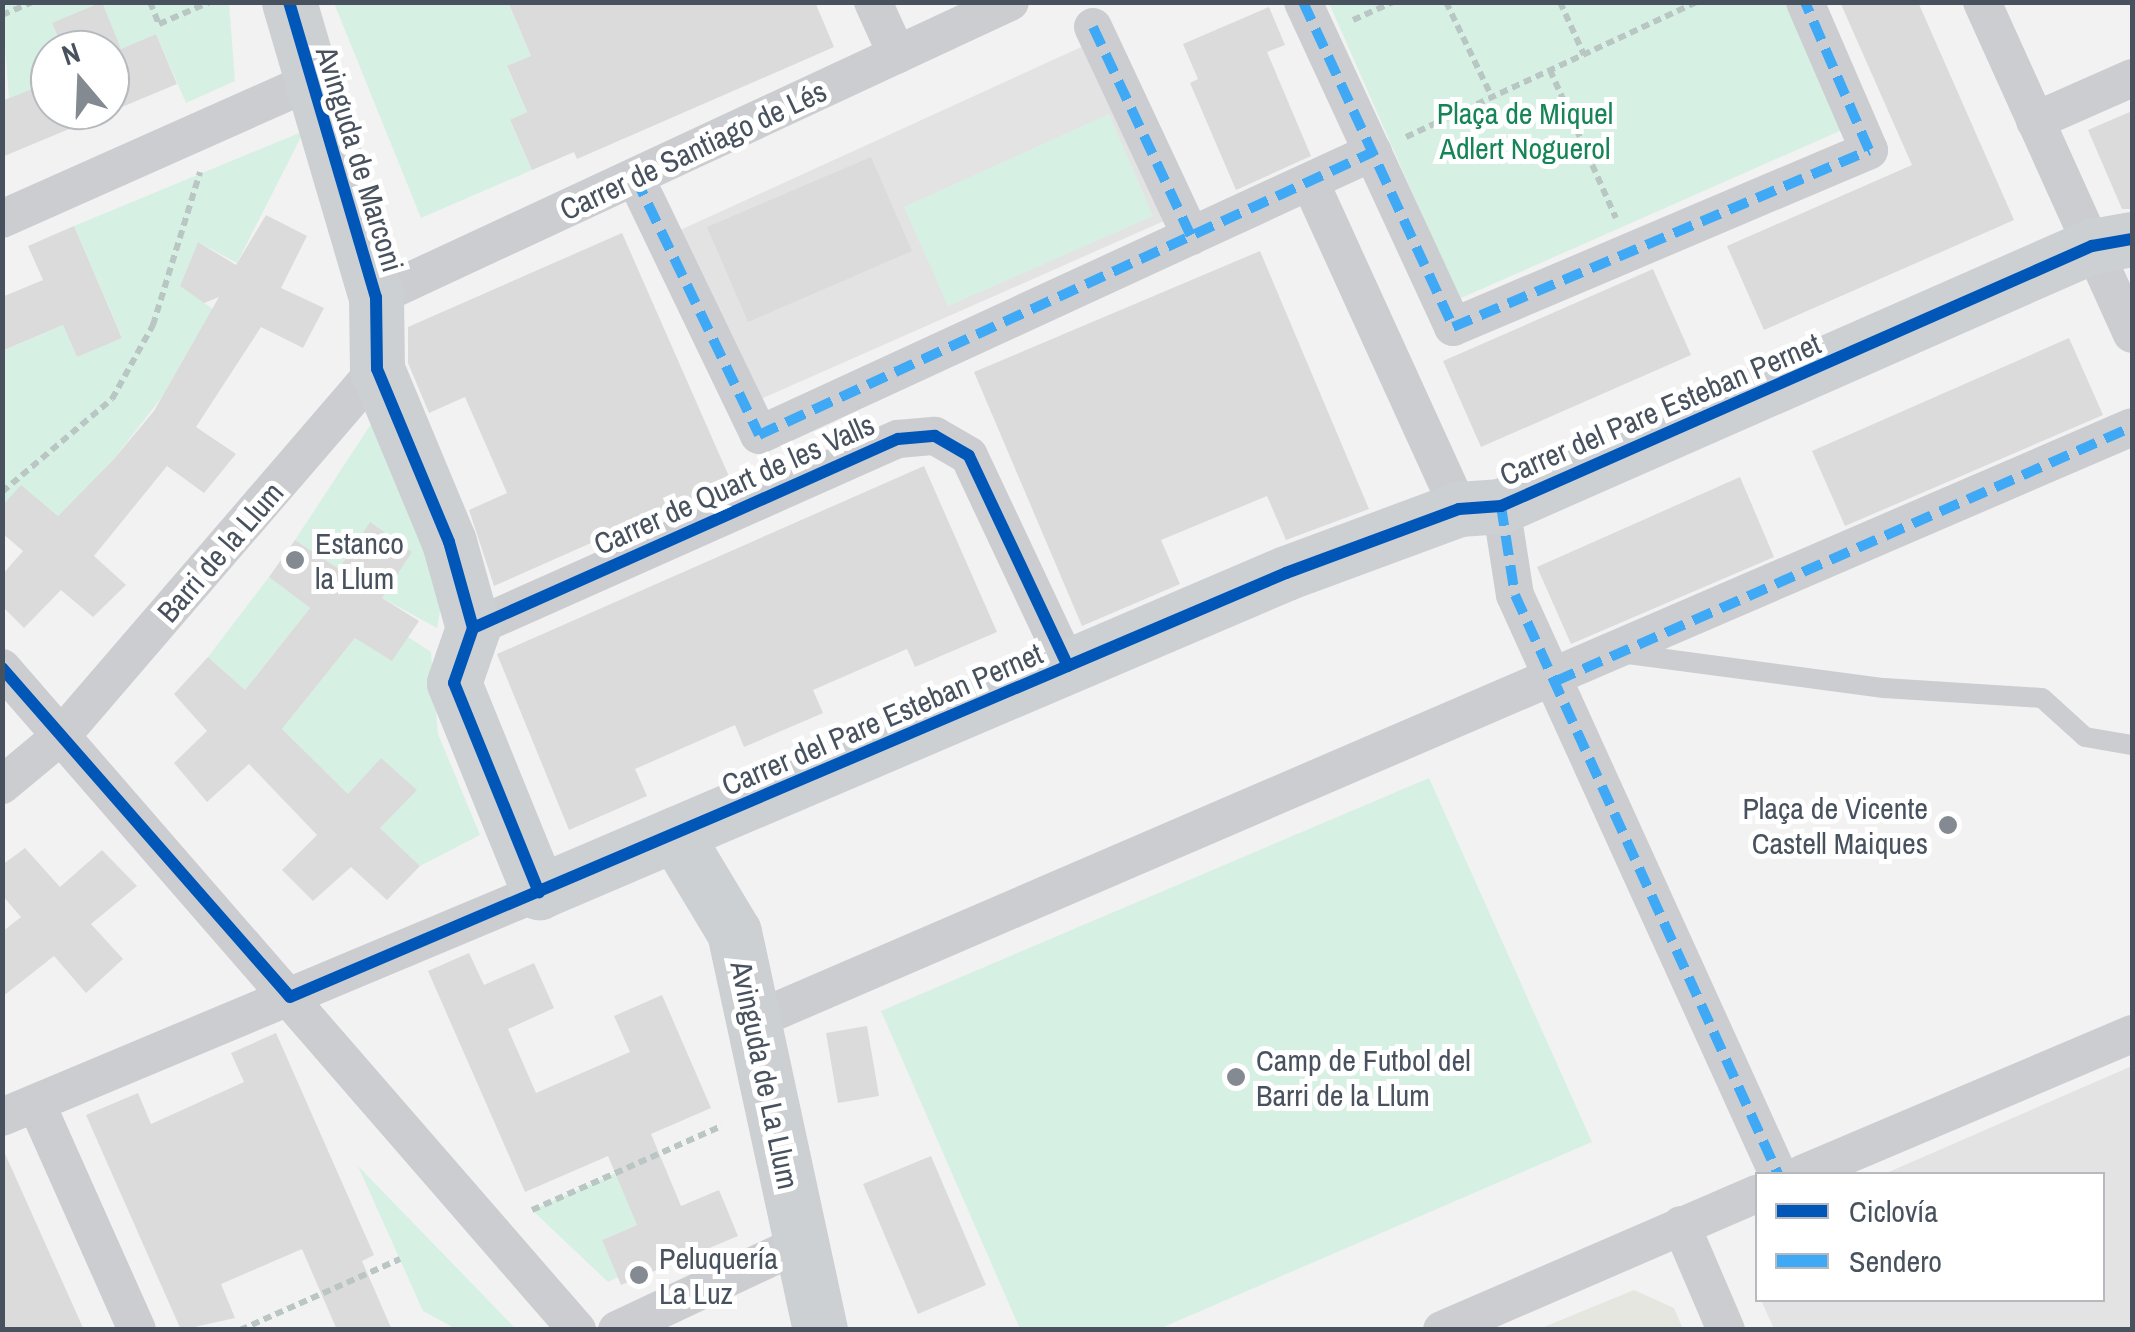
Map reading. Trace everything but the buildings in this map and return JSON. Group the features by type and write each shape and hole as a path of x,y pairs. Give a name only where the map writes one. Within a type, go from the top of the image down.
{"street":[{"name":"Avinguda de Marconi","path":"288,2 376,297 377,369 449,542 473,628"},
{"path":"873,2 897,56"},
{"name":"Carrer de Santiago de Lés","path":"376,297 1010,2"},
{"path":"1304,2 1453,327 1869,150 1805,2"},
{"path":"1982,2 2036,121 2112,242 2132,334"},
{"path":"1093,28 1191,236"},
{"path":"2036,121 2132,78"},
{"path":"2,219 310,82"},
{"name":"Carrer de Quart de les Valls","path":"635,177 759,434 1373,152"},
{"path":"1310,182 1480,507 1515,595 1777,1172"},
{"name":"Carrer del Pare Esteban Pernet","path":"539,892 1068,666 1480,507 2112,242"},
{"name":"Barri de la Llum","path":"2,785 62,735 377,369"},
{"path":"753,1021 1556,682 2132,427"},
{"name":"Carrer de Quart de les Valls","path":"473,628 898,439 936,436 969,456 1068,666"},
{"path":"138,1330 19,1110 539,892 454,683 473,628"},
{"path":"2,668 578,1330"},
{"name":"Avinguda de La Llum","path":"675,834 734,932 820,1330"},
{"path":"1807,1172 2132,1034"},
{"path":"1442,1330 1755,1194"},
{"path":"1681,1226 1726,1330"},
{"path":"616,1330 802,1243"}],"lane":[{"path":"1556,682 1630,654 1656,654 1866,686 2042,698 2085,737 2132,745"}],"path":[{"path":"2,15 32,2"},
{"path":"150,2 160,24 210,2"},
{"path":"1446,2 1492,97"},
{"path":"1560,2 1584,54"},
{"path":"1373,152 1697,2"},
{"path":"1550,70 1631,251"},
{"path":"2,492 112,399 152,325 200,170"},
{"path":"532,1210 722,1126"},
{"path":"240,1330 400,1259"}],"shaded area":[{"path":"1088,44 1164,221 752,403 676,232"},
{"path":"2132,1066 2132,1329 1774,1329 1762,1302 2105,1302 2105,1172 1889,1172"},
{"path":"1634,1290 1674,1308 1683,1329 1539,1329"}],"green space":[{"path":"2,3 229,3 235,81 186,103 156,34 130,45 130,30 71,30 53,23 56,30 30,30 30,90 9,99"},
{"path":"334,3 508,3 531,56 507,67 527,112 510,121 532,170 421,218"},
{"name":"Plaça de Miquel Adlert Noguerol","path":"1329,3 1786,3 1842,130 1459,299"},
{"path":"1109,114 1153,216 948,306 904,207"},
{"path":"304,131 237,263 198,242 180,286 213,309 162,397 113,460 58,516 21,486 3,506 3,351 63,325 77,357 122,337 74,226"},
{"path":"373,421 443,594 437,628 382,598 370,523 339,569 295,540"},
{"path":"269,577 310,608 245,690 208,657"},
{"path":"408,637 431,652 438,734 480,835 420,866 380,828 416,790 348,794 282,729 355,638"},
{"name":"Camp de Futbol del Barri de la Llum","path":"1429,778 1592,1142 1159,1329 1020,1329 881,1011"},
{"path":"358,1166 516,1329 456,1329 423,1311"},
{"path":"616,1173 637,1225 602,1240 618,1277 608,1282 532,1210"}],"marked path":[{"path":"1303,2 1453,327 1869,150 1805,2"},
{"path":"1093,27 1191,236"},
{"path":"635,177 759,435 1373,152"},
{"path":"1556,681 2132,427"},
{"path":"1501,506 1515,595 1777,1172"}],"cycle path":[{"path":"289,2 376,297 377,369 449,542 473,628 454,683 539,892"},
{"path":"2,668 290,997 1286,573 1459,509 1501,506 2092,246 2132,239"},
{"path":"473,628 898,439 935,436 969,456 1068,666"}],"place":[{"name":"Estanco la Llum","path":"295,560"},
{"name":"Plaça de Vicente Castell Maiques","path":"1948,825"},
{"name":"Camp de Futbol del Barri de la Llum","path":"1236,1077"},
{"name":"Peluquería La Luz","path":"639,1275"}]}
